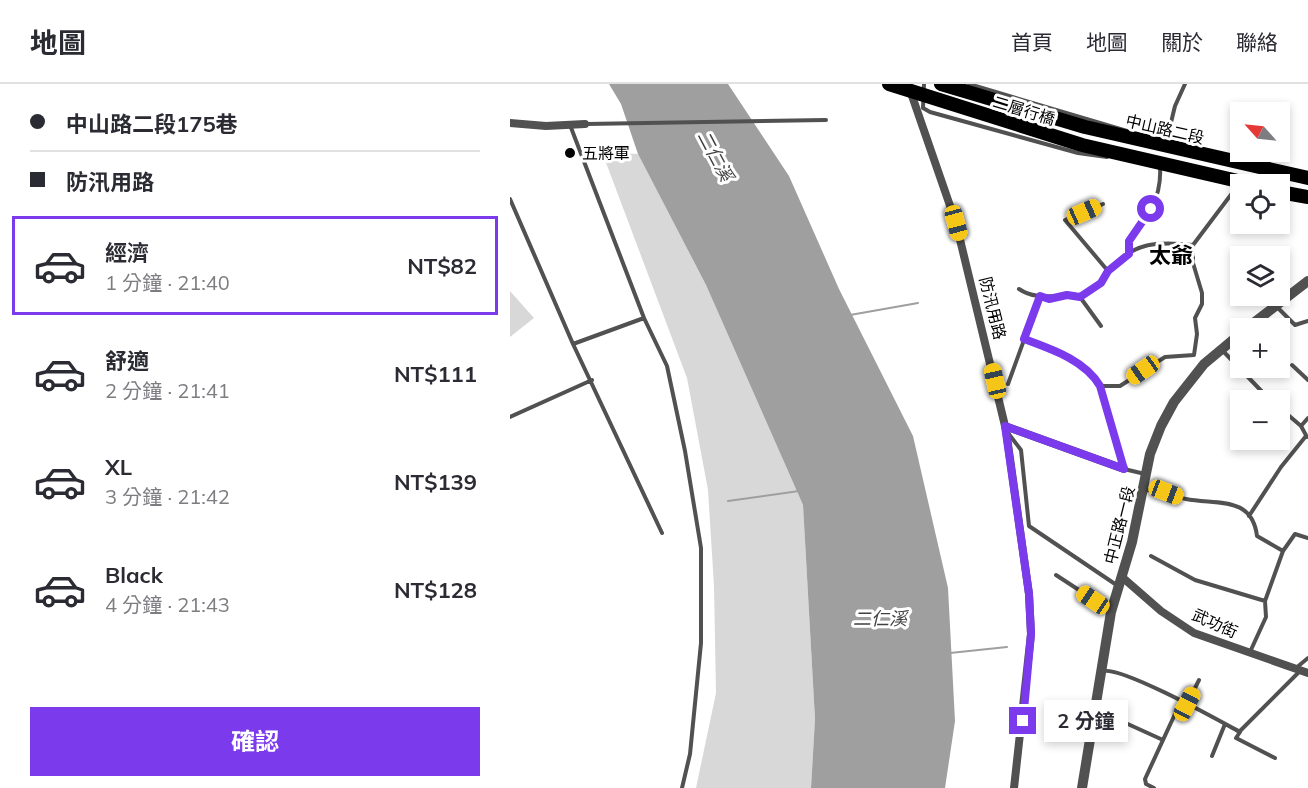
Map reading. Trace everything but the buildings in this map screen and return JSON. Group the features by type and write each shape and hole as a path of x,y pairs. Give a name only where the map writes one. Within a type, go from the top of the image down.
{"main road":[{"name":"二層行橋","path":"890,84 911,93 1082,145 1156,163"},
{"name":"二層行橋","path":"941,84 1085,127"},
{"name":"中山路二段","path":"1085,127 1308,178"},
{"path":"1156,163 1230,179"},
{"path":"1290,194 1308,197"}],"street":[{"name":"防汛用路","path":"911,93 956,223 1005,428 1029,594 1031,634 1019,765 1014,788"},
{"path":"510,123 585,124"},
{"path":"1290,295 1308,281"},
{"path":"1260,318 1275,306"},
{"name":"中正路一段","path":"1082,788 1111,612 1161,426 1174,402 1204,364 1230,342"},
{"path":"1005,428 1124,469"},
{"name":"武功街","path":"1120,582 1194,633 1301,671"}],"lane":[{"path":"924,84 923,108 930,112 1078,153 1156,163 1161,183 1151,209 1129,241 1129,254"},
{"path":"969,84 1119,127 1160,145 1185,84"},
{"path":"585,124 826,120"},
{"path":"570,125 644,318 667,366 685,451 701,548 701,643 690,754 682,788"},
{"path":"510,199 573,344 592,380 662,533"},
{"path":"1194,355 1197,334 1195,318 1202,304 1202,292 1193,263 1193,245 1230,202"},
{"path":"1103,204 1065,220 1108,271"},
{"path":"1019,289 1049,299 1067,295 1080,297 1101,283 1108,271 1136,248 1164,242 1193,245"},
{"path":"1008,384 1040,296"},
{"path":"1080,297 1101,326"},
{"path":"1275,306 1294,325 1308,321"},
{"path":"573,344 644,318"},
{"path":"1024,339 1057,351 1082,365 1100,386 1124,469 1146,475"},
{"path":"1222,349 1261,390"},
{"path":"1100,386 1120,386 1165,357 1194,355 1204,364"},
{"path":"1292,365 1308,380"},
{"path":"510,417 592,380"},
{"path":"1249,516 1275,475 1307,437 1301,426 1290,417"},
{"path":"1301,426 1308,418"},
{"path":"1005,428 1021,450 1029,526 1120,582"},
{"path":"1144,490 1166,492 1184,499 1235,504 1253,521 1257,536 1283,551"},
{"path":"1249,653 1266,617 1265,601 1283,551 1295,534 1308,538"},
{"path":"1151,556 1195,580 1265,601"},
{"path":"1056,575 1111,612"},
{"path":"1275,758 1236,738 1301,671 1308,658"},
{"path":"1100,671 1119,673 1181,701 1240,732"},
{"path":"1187,704 1199,680"},
{"path":"1154,788 1146,784 1145,779 1181,701"},
{"path":"1096,710 1163,740"},
{"path":"1212,756 1225,724"}],"shaded area":[{"path":"602,152 638,154 706,285 803,505 815,719 811,788 696,788 716,693 714,586 708,490 687,378"},
{"path":"510,291 534,318 510,337"}],"water":[{"name":"二仁溪","path":"609,84 728,84 789,176 839,289 913,436 948,588 955,721 945,788 811,788 815,719 803,505 706,285 638,154 621,104"}],"waterway":[{"path":"850,315 918,303"},
{"path":"728,501 799,491"},
{"path":"950,653 1007,647"}],"place":[{"name":"五將軍","path":"570,153"}],"district":[{"name":"太爺","path":"1171,255"}],"route":[{"path":"1023,721 1031,634 1029,594 1005,426 1124,469 1120,463 1100,386 1095,377 1087,369 1057,351 1024,339 1040,296 1049,299 1067,295 1080,297 1101,283 1108,271 1129,254 1129,241 1151,209"}]}
